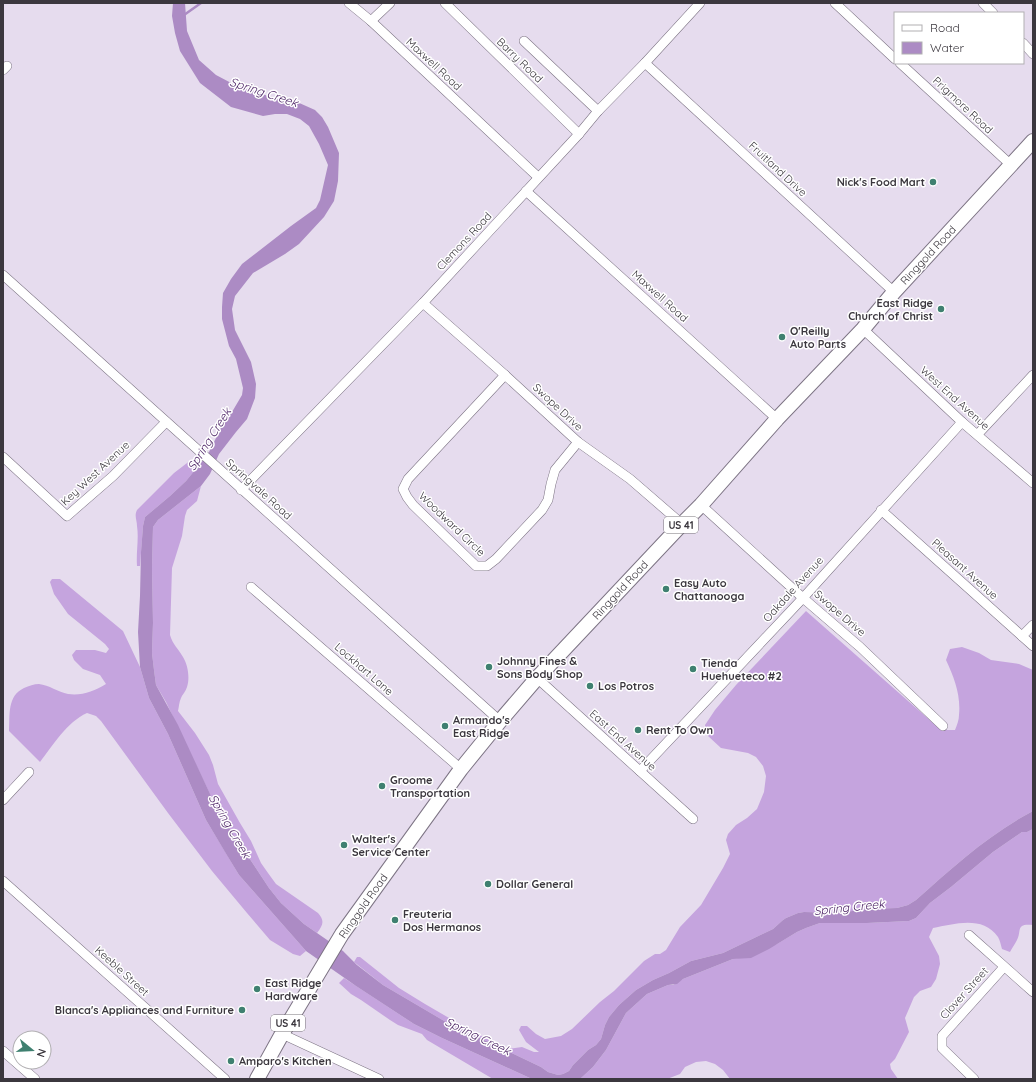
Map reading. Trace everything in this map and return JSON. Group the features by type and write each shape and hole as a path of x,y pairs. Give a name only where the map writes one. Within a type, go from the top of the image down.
{"main road":[{"name":"Ringgold Road","path":"257,1079 342,934 461,769 500,721 538,678 701,505 777,419 863,329 894,292 1033,141"}],"street":[{"name":"Maxwell Road","path":"349,3 371,21 538,177"},
{"path":"371,21 390,3"},
{"name":"Barry Road","path":"445,3 579,134"},
{"name":"Clemons Road","path":"241,490 423,303 579,134 598,111 645,63 700,3"},
{"path":"834,3 894,57"},
{"path":"983,3 992,12"},
{"path":"524,41 598,111"},
{"path":"1024,44 1033,54"},
{"name":"Fruitland Drive","path":"645,63 894,292"},
{"name":"Prigmore Road","path":"901,64 1011,165"},
{"name":"Maxwell Road","path":"526,191 777,419"},
{"name":"Springvale Road","path":"3,276 500,721"},
{"name":"Swope Drive","path":"423,303 578,442 630,479 682,524"},
{"name":"West End Avenue","path":"863,329 962,422 978,434 1033,483"},
{"name":"Woodward Circle","path":"505,375 408,479 403,489 412,505 476,566 487,566 496,559 542,510 548,500 550,484 555,470 578,442"},
{"path":"978,434 1033,375"},
{"name":"Key West Avenue","path":"3,457 67,516 113,476 166,422"},
{"name":"Oakdale Avenue","path":"640,771 803,598 962,422"},
{"name":"Swope Drive","path":"701,505 803,598 860,647 943,726"},
{"name":"Pleasant Avenue","path":"881,510 1033,646"},
{"name":"Lockhart Lane","path":"251,587 461,769"},
{"path":"1022,636 1033,625"},
{"name":"East End Avenue","path":"538,678 693,819"},
{"path":"3,800 29,772"},
{"name":"Keeble Street","path":"3,881 225,1079"},
{"path":"969,935 1033,992"},
{"name":"Clover Street","path":"974,1079 942,1048 942,1036 1004,967"},
{"path":"282,1034 379,1079"},
{"path":"3,1051 35,1079"}],"shaded area":[{"path":"191,460 195,460 200,464 186,481 145,517 140,566 137,566 137,510 174,473"},
{"path":"201,486 197,501 187,510 182,536 172,568 170,635 185,660 188,676 187,687 180,700 178,711 195,733 209,755 218,784 251,841 261,863 276,884 318,913 322,918 321,928 317,933 304,924 281,903 269,888 218,811 166,702 156,685 152,653 153,527 158,520"},
{"path":"52,579 60,579 123,631 140,667 149,698 168,734 206,820 239,875 306,951 300,956 293,954 270,940 247,913 212,871 96,716 87,713 73,722 61,734 40,762 9,731 10,706 15,696 24,688 39,684 68,694 83,694 106,684 100,675 83,669 74,660 72,655 76,650 95,650 106,653 109,649 105,644 68,614 54,594 50,582"},
{"path":"806,611 941,730 955,730 959,717 958,693 946,660 950,649 962,647 979,653 991,660 1019,664 1033,670 1033,811 1001,830 986,841 958,863 916,900 908,905 897,908 866,909 842,913 798,913 786,918 773,929 723,953 691,961 653,980 636,990 619,1005 609,1017 601,1039 573,1065 569,1071 563,1074 558,1075 548,1072 541,1067 446,1022 383,985 354,962 357,957 360,957 399,988 468,1029 508,1049 522,1047 534,1052 539,1052 526,1042 519,1030 521,1026 527,1026 536,1034 545,1039 561,1036 572,1029 600,1002 614,991 644,961 655,954 660,954 666,950 680,927 701,905 723,868 730,854 726,840 728,834 736,825 757,809 764,792 766,776 763,766 756,757 748,753 721,748 708,736 705,731 705,725 715,710 736,685"},
{"path":"1033,829 1033,925 1021,926 1017,940 1010,952 1002,949 998,937 992,930 976,923 959,923 933,928 929,937 939,956 940,964 936,979 931,987 920,991 914,997 905,1018 909,1032 895,1059 890,1064 891,1069 898,1079 730,1079 723,1070 715,1064 706,1061 696,1062 685,1067 680,1074 667,1079 580,1079 593,1067 606,1050 626,1013 647,994 668,985 673,985 683,979 733,959 777,944 797,932 820,923 909,921 916,918 930,903 993,852 1022,832 1027,832"},
{"path":"344,978 414,1024 532,1079 493,1079 427,1040 422,1034 398,1025 351,994 339,983"}],"water":[{"path":"173,3 185,3 187,31 199,60 216,75 235,85 273,98 297,102 315,110 322,117 328,127 339,153 338,181 334,201 324,217 299,244 253,273 235,296 232,309 235,330 251,362 256,384 255,398 247,419 219,454 210,474 201,486 158,520 153,527 152,653 156,685 178,725 218,811 269,888 281,903 304,924 343,951 357,965 383,985 446,1022 541,1067 548,1072 558,1075 569,1071 588,1050 596,1045 601,1039 609,1017 619,1005 636,990 653,980 691,961 723,953 773,929 786,918 798,913 842,913 866,909 897,908 908,905 916,900 958,863 986,841 1001,830 1033,811 1033,829 1027,832 1022,832 993,852 930,903 916,918 909,921 820,923 797,932 751,958 733,959 683,979 677,984 668,985 647,994 626,1013 606,1050 593,1067 580,1079 532,1079 442,1038 414,1024 306,951 239,875 206,820 168,734 149,698 140,667 138,632 141,552 145,517 186,481 208,454 225,420 232,412 242,395 243,388 236,359 229,346 222,319 223,293 242,264 316,208 320,200 328,165 309,126 300,119 287,114 263,116 231,107 200,83 180,51 172,16"}],"waterway":[{"path":"184,15 201,3"}],"place":[{"name":"Nick's Food Mart","path":"933,182"},
{"name":"East Ridge Church of Christ","path":"941,309"},
{"name":"O'Reilly Auto Parts","path":"782,337"},
{"name":"Easy Auto Chattanooga","path":"666,589"},
{"name":"Johnny Fines & Sons Body Shop","path":"489,667"},
{"name":"Tienda Huehueteco #2","path":"693,669"},
{"name":"Los Potros","path":"590,686"},
{"name":"Armando's East Ridge","path":"445,726"},
{"name":"Rent To Own","path":"638,730"},
{"name":"Groome Transportation","path":"382,786"},
{"name":"Walter's Service Center","path":"344,845"},
{"name":"Dollar General","path":"488,884"},
{"name":"Freuteria Dos Hermanos","path":"395,920"},
{"name":"East Ridge Hardware","path":"257,989"},
{"name":"Blanca's Appliances and Furniture","path":"242,1010"},
{"name":"Amparo's Kitchen","path":"231,1061"}],"water label":[{"name":"Spring Creek","path":"264,92"},
{"name":"Spring Creek","path":"209,439"},
{"name":"Spring Creek","path":"230,826"},
{"name":"Spring Creek","path":"849,907"},
{"name":"Spring Creek","path":"478,1036"}]}
